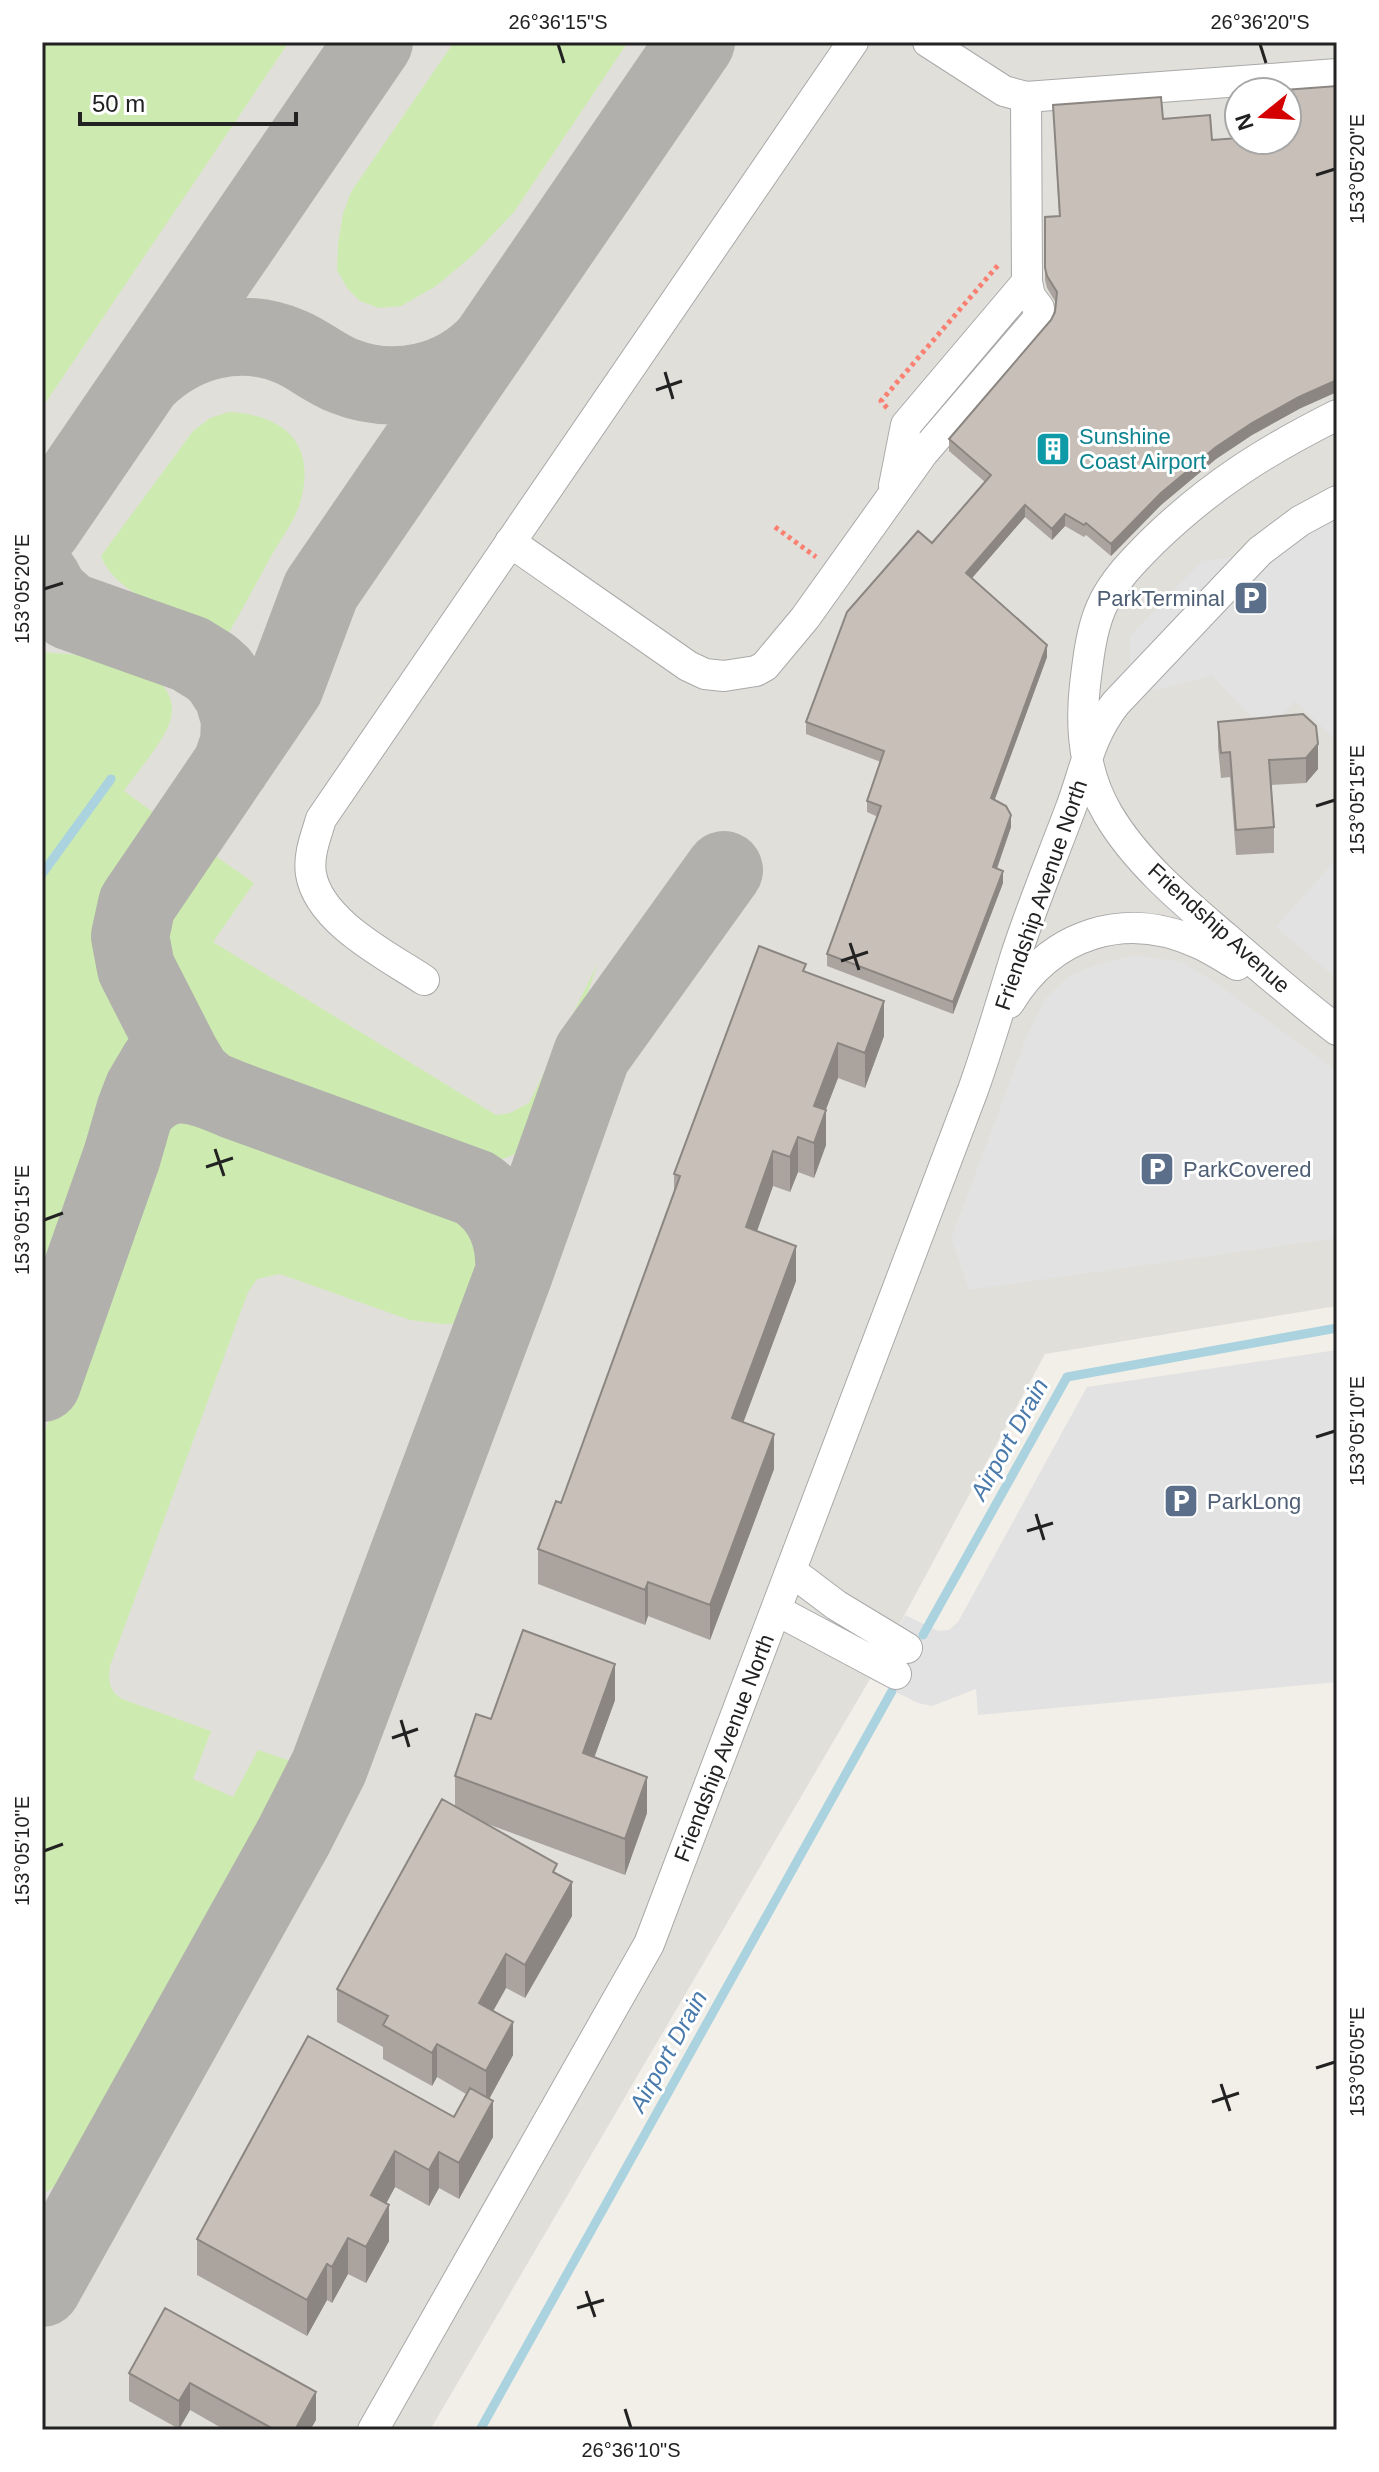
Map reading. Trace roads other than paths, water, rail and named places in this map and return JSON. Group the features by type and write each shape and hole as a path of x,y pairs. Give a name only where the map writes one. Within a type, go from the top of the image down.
{"street":[{"path":"424,980 357,935 323,902 311,875 311,851 321,819 853,42"},
{"path":"928,42 1004,91 1026,97 1337,74"},
{"path":"510,542 688,666 705,674 724,676 756,671 765,666 805,618 892,496 906,425 1027,282 1026,97"},
{"name":"Friendship Avenue","path":"1297,999 1194,910 1145,862 1119,831 1106,812 1087,760 1083,715 1086,676 1101,608 1117,580 1174,521 1210,490 1290,438 1337,415"},
{"name":"Friendship Avenue North","path":"373,2430 649,1944 995,1029 1017,954 1091,742 1116,703 1232,580 1279,535 1337,501"},
{"name":"Friendship Avenue North","path":"995,1029 1011,999 1045,959 1092,933 1114,929 1137,928 1174,935 1199,944 1297,999"},
{"path":"1297,999 1337,1030"},
{"path":"776,1610 901,1661 791,1571"}],"waterway":[{"path":"42,874 111,779"},
{"name":"Airport Drain","path":"923,1635 1067,1377 1337,1328"},
{"name":"Airport Drain","path":"480,2430 892,1691"}],"place":[{"name":"Sunshine Coast Airport","path":"1053,449"},
{"name":"ParkTerminal","path":"1251,598"},
{"name":"ParkCovered","path":"1157,1169"},
{"name":"ParkLong","path":"1181,1501"}]}
